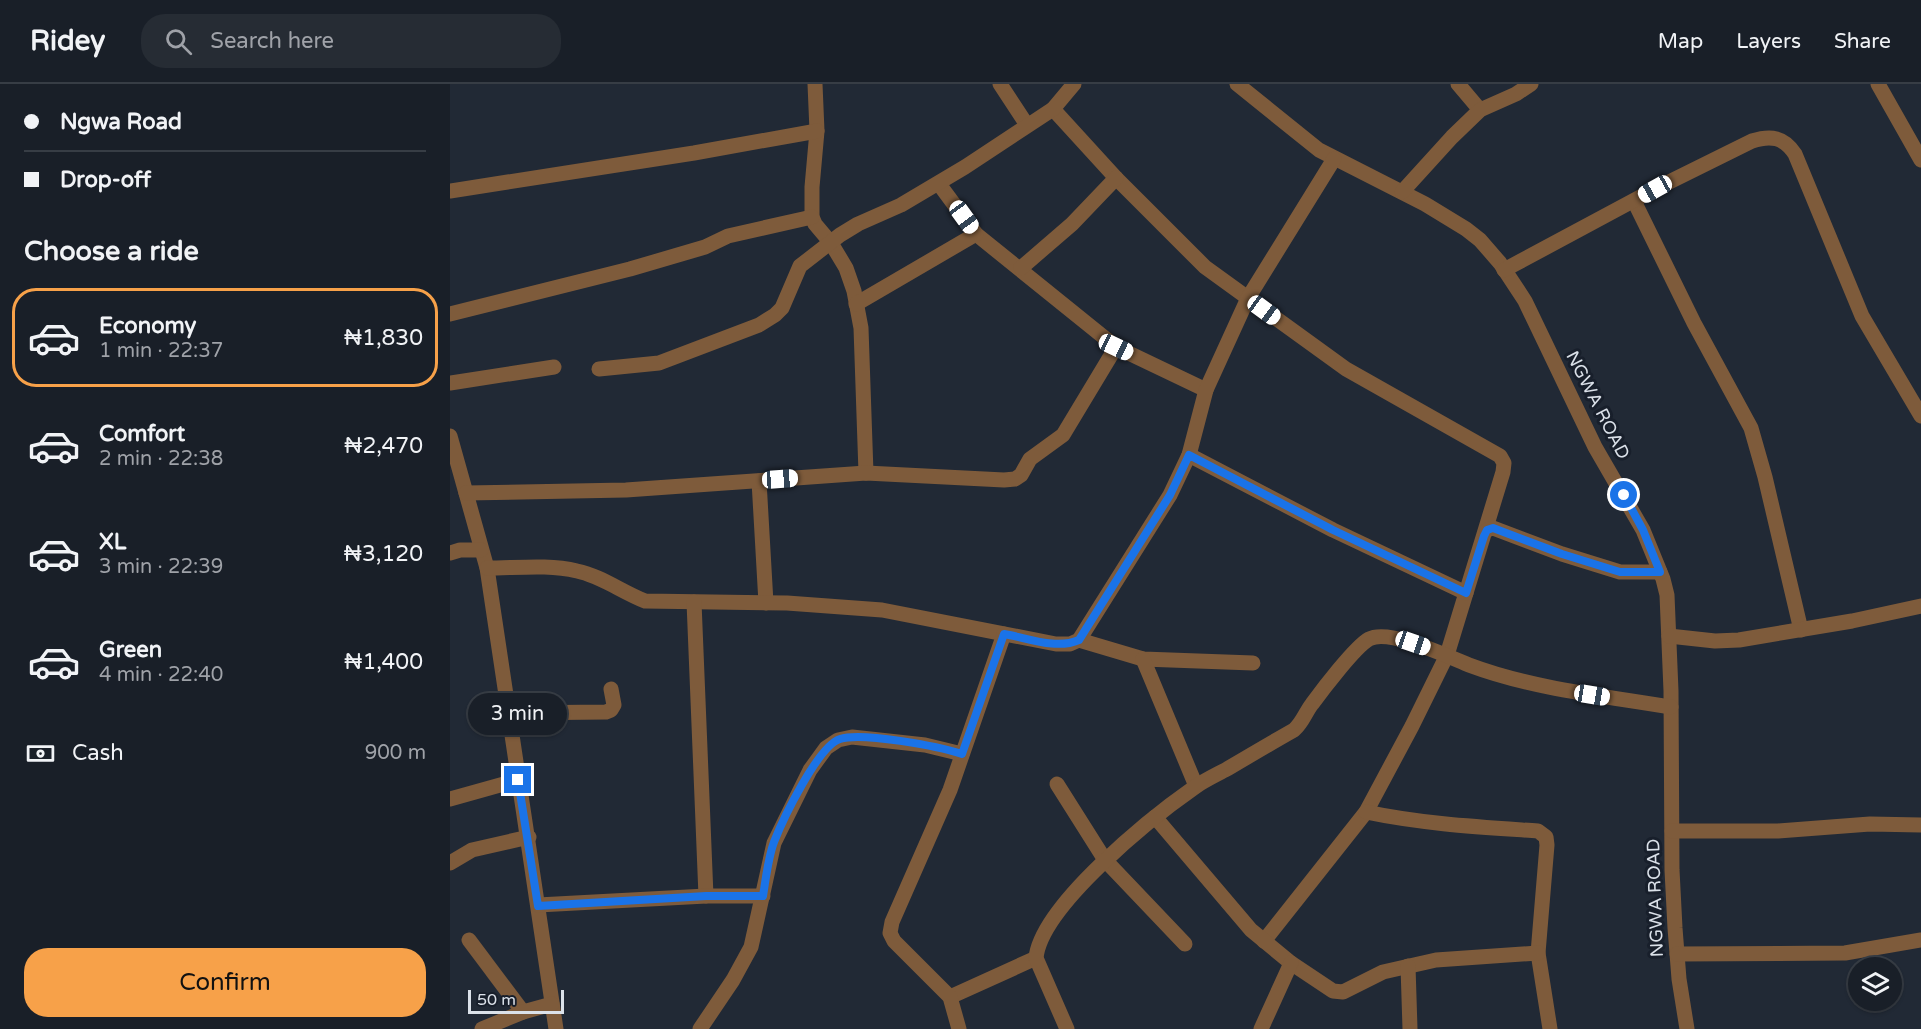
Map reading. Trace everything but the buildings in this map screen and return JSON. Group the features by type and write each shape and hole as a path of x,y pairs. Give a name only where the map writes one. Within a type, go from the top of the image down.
{"street":[{"path":"815,84 817,131 812,216 815,224 831,243 846,268 856,304 861,328 864,376 866,473"},
{"path":"1000,84 1027,125"},
{"path":"599,369 659,363 759,325 776,315 782,308 800,266 858,224 901,205 939,184 1053,108 1074,84"},
{"name":"NGWA ROAD","path":"1237,84 1299,135 1334,159 1402,192 1466,229 1480,240 1525,301 1595,447 1643,530 1667,595 1677,954 1687,1029"},
{"path":"1458,84 1480,110"},
{"path":"1402,192 1480,110 1516,94 1531,84"},
{"path":"1878,84 1921,160"},
{"path":"1053,108 1116,178 1205,267 1346,369 1500,456 1504,462 1487,530 1447,655 1412,726 1366,812 1264,940"},
{"path":"450,191 694,153 817,131"},
{"path":"1504,270 1752,141 1769,137 1786,142 1795,154 1862,316 1921,416"},
{"path":"488,568 547,567 578,571 602,579 645,601 766,603 882,610 1056,644 1070,644 1079,640 1170,495 1189,455 1206,390 1248,298 1334,159"},
{"path":"1021,268 1072,224 1116,178"},
{"path":"939,184 976,234 1021,268 1116,347 1206,390"},
{"path":"1634,201 1694,323 1751,428 1763,465 1801,630"},
{"path":"450,314 630,269 705,247 728,236 812,216"},
{"path":"856,304 976,234"},
{"path":"466,493 626,490 866,473 1015,479 1021,475 1030,459 1062,435 1116,347"},
{"path":"450,383 554,367"},
{"path":"450,436 488,568 556,1029"},
{"path":"1189,455 1333,530 1466,593"},
{"path":"759,481 766,603"},
{"path":"1487,530 1493,528 1562,554 1620,572 1660,572"},
{"path":"450,553 460,550 481,550"},
{"path":"694,602 706,896"},
{"path":"1669,636 1715,641 1739,640 1921,608"},
{"path":"959,1029 950,997 894,941 891,933 892,922 950,790 1004,634"},
{"path":"1067,1029 1036,958 1037,948 1052,918 1105,860 1196,786 1294,730 1302,723 1309,707 1330,680 1368,639 1389,637 1447,655 1469,665 1573,692 1671,707"},
{"path":"1079,640 1143,659 1253,663"},
{"path":"1143,659 1196,786"},
{"path":"510,713 606,712 614,705 611,689"},
{"path":"700,1029 733,980 751,947 774,843 810,770 826,748 837,740 852,736 925,745 962,754"},
{"path":"450,799 518,780"},
{"path":"1057,784 1105,860 1185,944"},
{"path":"1366,812 1394,818 1538,831 1546,837 1538,954 1550,1029"},
{"path":"1155,818 1251,930 1291,963 1333,991 1343,992 1383,972 1436,960 1538,954"},
{"path":"1672,831 1768,832 1870,824 1921,825"},
{"path":"450,863 472,850 529,837"},
{"path":"538,906 706,896 763,896"},
{"path":"469,940 523,1012"},
{"path":"1677,954 1845,953 1921,940"},
{"path":"950,997 1036,958"},
{"path":"1261,1029 1291,963"},
{"path":"1408,966 1410,1029"},
{"path":"482,1029 523,1012 552,1004"}],"route":[{"path":"518,780 529,837 538,906 706,896 763,896 774,843 810,770 826,748 837,740 852,736 925,745 962,754 1004,634 1056,644 1070,644 1079,640 1170,495 1189,455 1333,530 1466,593 1484,536 1487,530 1493,528 1562,554 1620,572 1660,572 1643,530 1624,495"}]}
